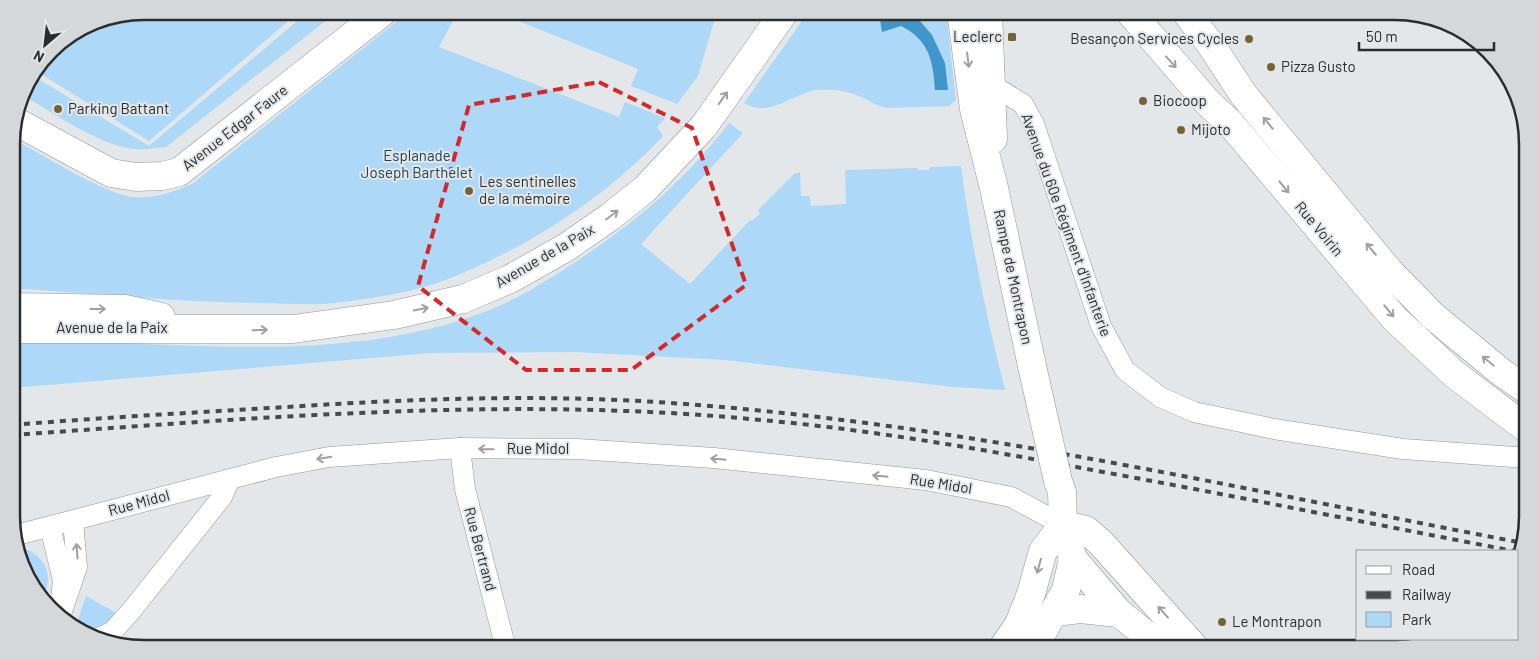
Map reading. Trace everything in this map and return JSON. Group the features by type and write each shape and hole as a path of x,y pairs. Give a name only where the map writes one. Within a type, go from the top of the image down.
{"main road":[{"name":"Avenue Edgar Faure","path":"21,124 111,173 136,177 162,176 179,172 373,20"},
{"name":"Avenue de la Paix","path":"20,329 211,328 260,330 346,323 463,299 510,279 565,248 610,217 645,189 704,126 779,20"},
{"name":"Rampe de Montrapon","path":"962,20 974,109 994,188 1032,366 1062,492 1063,525"},
{"name":"Rampe de Montrapon","path":"988,20 994,188"},
{"name":"Rue Voirin","path":"1137,20 1209,104 1230,123 1394,318 1454,374 1519,422"},
{"name":"Rue Voirin","path":"1192,20 1211,44 1243,94 1389,271 1456,335 1519,384"},
{"name":"Avenue de la Paix","path":"20,307 125,309 211,328"},
{"path":"1063,525 1073,559 1119,612 1154,640"},
{"path":"1063,525 1086,530 1101,543 1189,640"},
{"path":"1008,640 1019,624 1031,594 1043,551 1063,525"},
{"path":"1038,640 1066,590 1073,559"},
{"path":"1055,612 1080,609 1119,612"}],"street":[{"name":"Avenue du 60e Régiment d'Infanterie","path":"992,85 1023,104 1034,124 1101,326 1116,356 1126,370 1140,383 1178,407 1240,423 1403,449 1519,457"},
{"name":"Avenue du 60e Régiment d'Infanterie","path":"1477,454 1519,442"},
{"name":"Rue Midol","path":"21,534 329,456 460,448 577,449 714,458 946,484 1011,497 1063,525"},
{"name":"Rue Bertrand","path":"460,448 465,489 504,640"},
{"path":"107,634 112,632 131,612 222,497 230,480"},
{"path":"62,608 78,567 73,521"},
{"path":"50,528 63,580 61,607"}],"highlighted area":[{"path":"599,82 692,128 746,285 631,370 526,370 418,286 469,105"}],"green space":[{"path":"136,20 290,20 149,141 42,75 45,70 70,70 70,45 97,29 120,22"},
{"path":"298,20 327,20 166,147 134,149 110,143 71,124 28,99 29,97 39,79 149,146"},
{"name":"Esplanade Joseph Barthelet","path":"399,20 453,20 439,47 619,117 625,102 665,118 657,127 663,136 640,159 616,180 563,219 507,252 478,266 448,279 406,292 324,304 306,304 168,299 20,289 20,143 89,181 132,197 156,196 192,184"},
{"path":"516,20 714,20 698,76 677,104 631,86 638,69"},
{"path":"803,20 947,20 956,100 949,106 887,108 849,92 838,90 808,92 772,107 754,107 744,103"},
{"path":"729,123 743,133 641,244 690,284 750,220 752,221 760,213 758,210 794,174 800,172 801,196 810,196 811,206 846,204 845,170 917,168 918,170 929,170 930,167 961,166 969,223 980,279 1005,390 953,387 725,360 574,352 432,353 20,387 20,339 250,347 331,344 371,340 410,333 449,324 487,311 514,299 553,277 610,238 665,194"},
{"path":"24,548 35,554 46,568 48,574 46,591 37,578"},
{"path":"86,596 120,615 95,630 78,620"}],"water":[{"path":"880,20 920,21 932,35 945,63 948,90 935,90 931,60 924,44 918,38 901,26 882,32"}],"railway":[{"path":"20,424 302,406 446,399 589,399 685,404 791,414 1001,443 1210,481 1517,542"},
{"path":"20,434 289,416 473,409 566,409 658,412 750,419 839,428 971,448 1206,491 1509,550"}],"place":[{"name":"Leclerc","path":"1012,37"},
{"name":"Besançon Services Cycles","path":"1249,39"},
{"name":"Pizza Gusto","path":"1271,67"},
{"name":"Biocoop","path":"1143,101"},
{"name":"Parking Battant","path":"58,109"},
{"name":"Mijoto","path":"1181,130"},
{"name":"Les sentinelles de la mémoire","path":"469,191"},
{"name":"Le Montrapon","path":"1222,622"}]}
